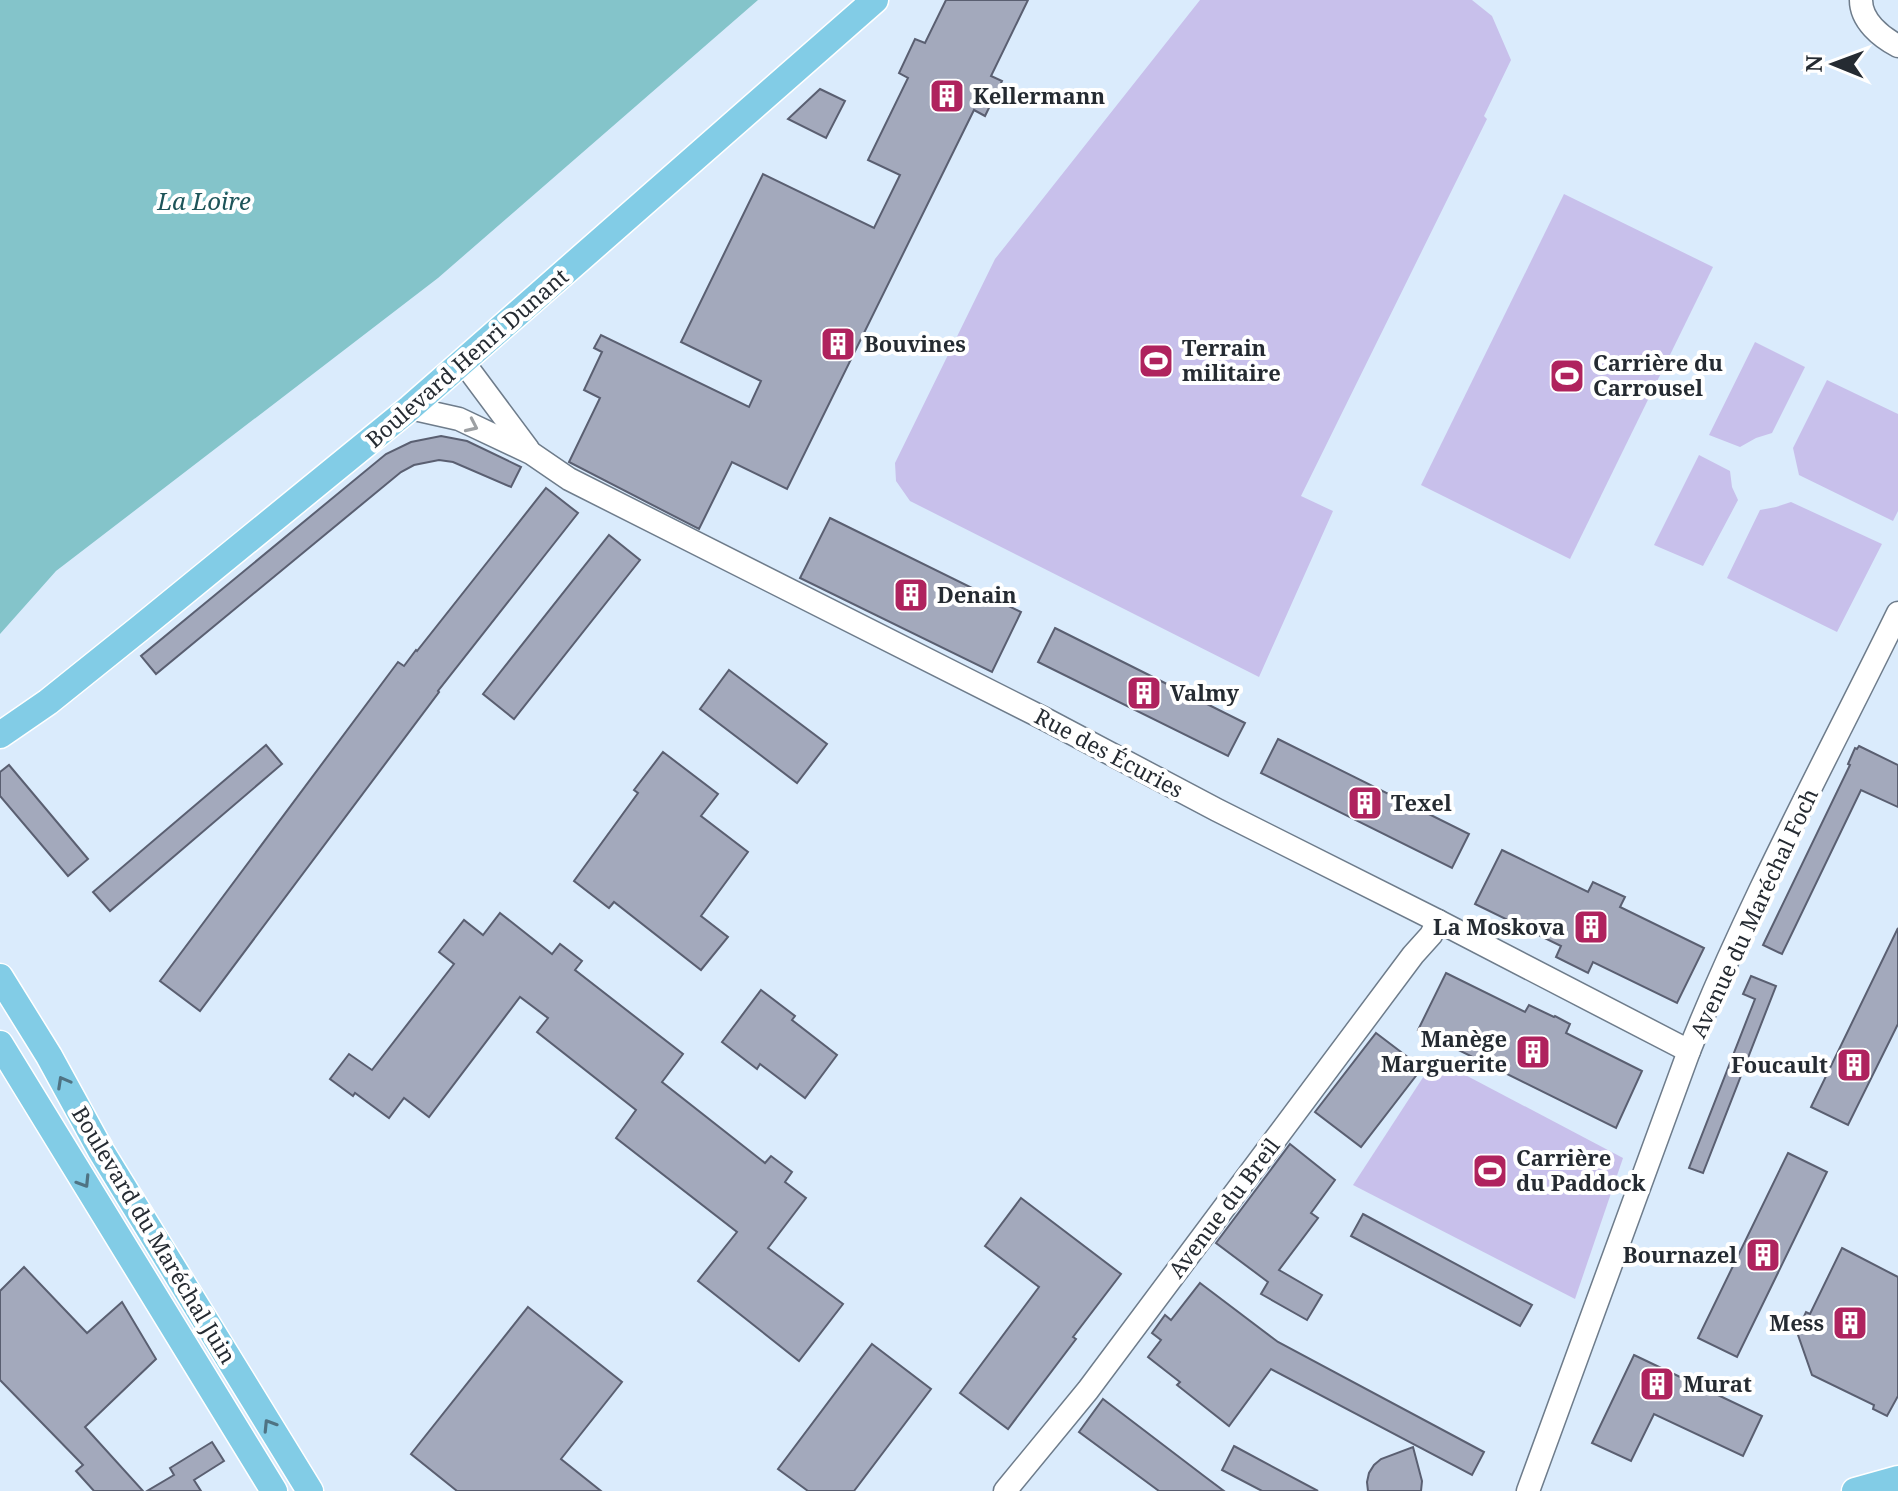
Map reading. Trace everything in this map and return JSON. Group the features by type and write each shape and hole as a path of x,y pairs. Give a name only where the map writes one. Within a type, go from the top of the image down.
{"main road":[{"name":"Boulevard Henri Dunant","path":"48,702 464,363 875,0"},
{"path":"0,735 48,702"},
{"path":"0,749 48,702"},
{"name":"Boulevard du Maréchal Juin","path":"0,977 110,1165 310,1491"},
{"name":"Boulevard du Maréchal Juin","path":"0,1044 274,1491"},
{"path":"1855,1491 1898,1479"}],"street":[{"path":"1861,4 1875,30 1898,46"},
{"name":"Rue des Écuries","path":"464,363 531,453"},
{"name":"Rue des Écuries","path":"410,408 459,419 531,453 569,479 1043,718 1689,1051"},
{"name":"Avenue du Maréchal Foch","path":"1528,1491 1689,1051 1718,981 1750,910 1898,613"},
{"name":"Avenue du Breil","path":"1005,1491 1088,1390 1431,935 1438,921"}],"shaded area":[{"name":"Terrain militaire","path":"1200,0 1472,0 1492,16 1511,60 1484,116 1487,119 1301,496 1333,511 1259,677 910,501 896,481 895,463 995,259"},
{"name":"Carrière du Carrousel","path":"1564,194 1713,267 1570,559 1421,485"},
{"path":"1755,342 1805,367 1772,433 1740,447 1709,435"},
{"path":"1827,380 1898,414 1898,511 1893,521 1799,475 1793,448"},
{"path":"1699,455 1730,471 1738,500 1703,566 1654,545"},
{"path":"1791,502 1882,544 1837,632 1727,578 1760,510"},
{"name":"Carrière du Paddock","path":"1435,1059 1623,1158 1575,1299 1353,1185"}],"water":[{"name":"La Loire","path":"0,0 758,0 438,278 56,571 0,634"}],"building":[{"path":"946,0 1028,0 991,76 1002,81 985,116 974,110 787,489 732,462 699,529 569,462 600,398 584,390 602,352 594,348 601,335 749,407 761,381 681,342 763,174 874,228 900,175 868,160 908,78 899,73 915,39 925,43"},
{"path":"820,89 845,101 826,138 788,119"},
{"path":"441,436 467,441 521,467 511,487 453,462 439,460 414,465 401,472 156,674 141,656 386,454 411,442"},
{"path":"546,488 578,513 438,691 200,1011 160,981 398,662 404,666 417,651"},
{"name":"Denain","path":"830,518 1021,612 992,672 800,578"},
{"path":"609,535 640,560 514,719 483,694"},
{"name":"Valmy","path":"1055,628 1245,723 1228,756 1038,662"},
{"path":"729,670 827,744 797,783 700,709"},
{"name":"Texel","path":"1278,739 1469,834 1452,868 1261,773"},
{"path":"266,745 282,764 110,911 93,892"},
{"path":"1859,746 1898,765 1898,807 1861,790 1782,954 1763,945 1850,765 1855,748"},
{"path":"663,752 718,794 701,816 748,852 701,916 728,937 701,970 614,902 609,908 574,881 638,793 634,790"},
{"path":"9,765 88,859 68,876 0,796 0,772"},
{"name":"La Moskova","path":"1502,850 1588,892 1593,882 1625,897 1620,907 1704,948 1677,1003 1593,962 1588,973 1556,957 1561,946 1475,904"},
{"path":"500,913 552,954 560,944 582,961 575,970 683,1054 662,1082 765,1163 771,1156 792,1172 785,1182 806,1198 768,1248 843,1304 799,1361 698,1281 737,1232 616,1138 636,1110 537,1032 548,1018 520,997 429,1117 404,1098 389,1118 330,1079 349,1054 372,1070 454,964 439,952 464,920 483,935"},
{"name":"Foucault","path":"1898,928 1898,1024 1848,1125 1811,1107"},
{"name":"Manège Marguerite","path":"1446,973 1525,1012 1529,1005 1555,1016 1570,1024 1566,1033 1642,1071 1616,1128 1418,1030"},
{"path":"1751,976 1776,986 1703,1173 1689,1168 1755,999 1743,994"},
{"path":"761,990 795,1016 792,1020 837,1055 805,1098 760,1064 757,1069 722,1042"},
{"path":"1376,1033 1422,1068 1361,1147 1315,1112"},
{"path":"1290,1144 1335,1180 1311,1213 1318,1218 1279,1270 1322,1295 1307,1320 1261,1294 1268,1282 1216,1243"},
{"name":"Bournazel","path":"1788,1153 1827,1172 1737,1357 1698,1338"},
{"path":"1021,1198 1121,1274 1008,1429 960,1393 1039,1287 985,1246"},
{"path":"1363,1214 1532,1305 1520,1326 1351,1236"},
{"name":"Mess","path":"1842,1248 1898,1277 1898,1396 1887,1416 1873,1409 1874,1405 1812,1375 1797,1332 1806,1312 1810,1314"},
{"path":"24,1267 87,1333 122,1302 156,1359 85,1427 143,1491 94,1491 76,1471 83,1465 0,1380 0,1291"},
{"path":"1200,1283 1278,1342 1484,1452 1472,1475 1271,1369 1229,1426 1177,1385 1180,1382 1148,1357 1161,1340 1152,1333 1165,1315 1171,1320"},
{"path":"528,1307 622,1382 561,1459 601,1491 457,1491 411,1454"},
{"path":"872,1344 931,1389 854,1491 808,1491 778,1469"},
{"name":"Murat","path":"1634,1355 1762,1416 1743,1456 1654,1414 1631,1461 1592,1443"},
{"path":"1103,1399 1224,1491 1159,1491 1079,1432"},
{"path":"212,1442 224,1461 194,1480 201,1491 147,1491 174,1475 170,1468"},
{"path":"1234,1446 1318,1491 1262,1491 1222,1470"},
{"path":"1413,1447 1422,1481 1421,1491 1368,1491 1369,1473 1374,1465 1381,1459"}],"place":[{"name":"Kellermann","path":"947,96"},
{"name":"Bouvines","path":"838,344"},
{"name":"Terrain militaire","path":"1156,361"},
{"name":"Carrière du Carrousel","path":"1567,376"},
{"name":"Denain","path":"911,595"},
{"name":"Valmy","path":"1144,693"},
{"name":"Texel","path":"1365,803"},
{"name":"La Moskova","path":"1591,927"},
{"name":"Manège Marguerite","path":"1533,1052"},
{"name":"Foucault","path":"1854,1065"},
{"name":"Carrière du Paddock","path":"1490,1171"},
{"name":"Bournazel","path":"1763,1255"},
{"name":"Mess","path":"1850,1323"},
{"name":"Murat","path":"1657,1384"}]}
